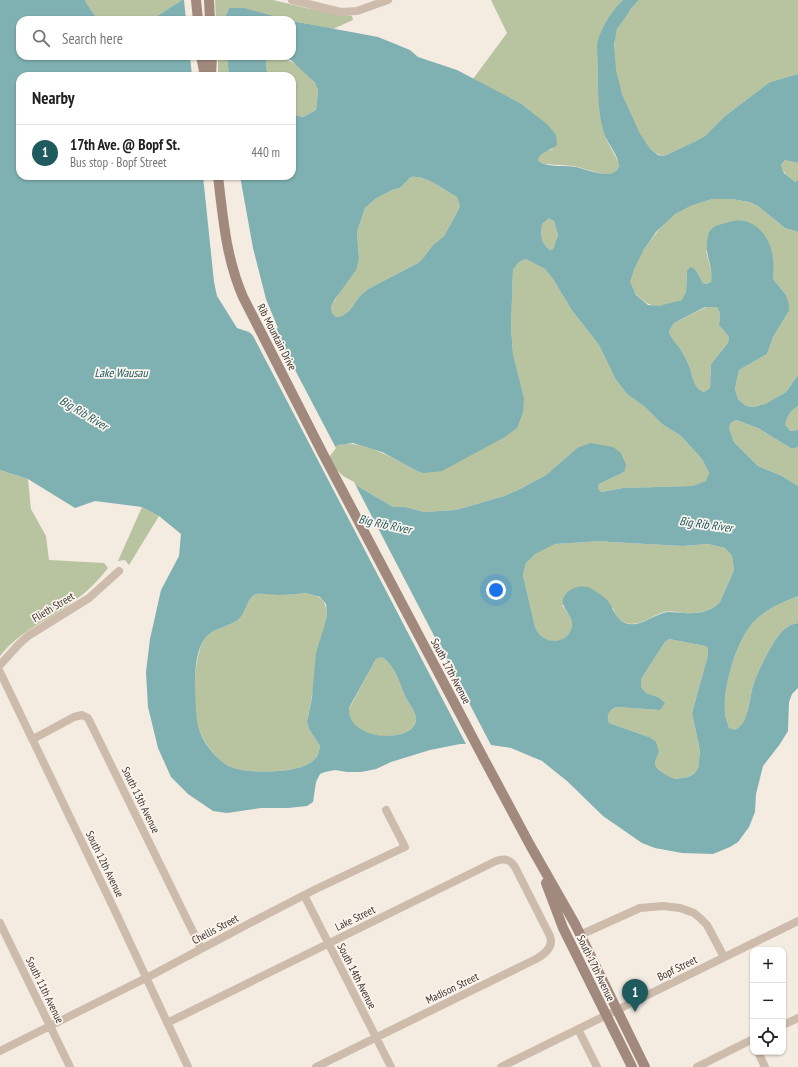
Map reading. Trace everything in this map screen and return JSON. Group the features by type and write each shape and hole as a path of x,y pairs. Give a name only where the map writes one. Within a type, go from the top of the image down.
{"main road":[{"path":"196,0 198,16"},
{"path":"209,0 210,16"},
{"path":"203,60 204,72"},
{"path":"211,72 212,60"},
{"name":"Rib Mountain Drive","path":"218,180 224,230 230,260 239,288 346,497"},
{"name":"South 17th Avenue","path":"346,497 535,855 580,935 645,1067"},
{"name":"South 17th Avenue","path":"535,855 560,922 632,1067"}],"street":[{"path":"292,0 341,12 357,11 388,0"},
{"name":"Flieth Street","path":"0,665 28,636 89,598 119,571"},
{"name":"South 12th Avenue","path":"0,672 188,1067"},
{"name":"South 13th Avenue","path":"33,739 78,715 88,718 201,948"},
{"name":"Chellis Street","path":"0,1051 146,978 304,895 405,847 386,810"},
{"name":"Lake Street","path":"167,1023 501,859 508,859 513,863 533,902"},
{"name":"South 14th Avenue","path":"304,895 391,1067"},
{"name":"Madison Street","path":"316,1067 536,959 546,952 551,945 552,940 533,902"},
{"path":"580,935 640,908 656,906 680,908 694,913 707,925 724,957"},
{"name":"Bopf Street","path":"501,1067 798,921"},
{"name":"South 11th Avenue","path":"0,923 70,1067"},
{"path":"786,1024 798,1018"},
{"path":"578,1029 597,1067"},
{"path":"697,1067 750,1042"},
{"path":"759,1055 765,1067"}],"green space":[{"path":"182,0 157,16 95,16 85,1"},
{"path":"215,0 273,0 306,8 352,16 353,20 333,29 296,22 296,16 270,16 243,8 229,8 226,16 216,16"},
{"path":"491,0 623,0 602,30 606,139 619,163 618,168 614,173 606,175 574,166 545,164 540,162 538,160 541,154 545,151 553,149 520,103 473,79 507,33"},
{"path":"639,0 798,0 798,74 770,82 725,116 705,136 664,156 657,154 646,144 634,124 624,100 615,69 614,44 617,29"},
{"path":"218,60 227,60 229,72 218,72"},
{"path":"288,60 299,66 315,83 318,90 316,110 303,117 296,115 296,72 268,72 266,69 266,61"},
{"path":"785,160 798,163 798,180 795,182 786,175 782,168 781,165"},
{"path":"411,177 423,178 457,197 460,206 454,218 444,236 432,246 418,263 368,289 360,296 350,310 342,316 336,317 332,313 331,307 359,258 357,232 365,208 375,199 392,190 400,188"},
{"path":"712,199 731,199 748,202 758,206 785,228 798,232 798,375 786,392 765,404 754,407 746,406 738,399 735,389 739,370 767,354 773,337 789,311 786,295 773,279 773,259 706,251 712,275 711,282 706,284 703,283 695,269 687,271 686,292 683,300 668,305 653,306 648,304 638,297 631,287 631,275 634,266 647,245 662,226 683,209"},
{"path":"549,217 554,221 558,235 553,249 550,250 544,244 541,235 542,224"},
{"path":"526,259 545,269 553,279 571,309 599,345 616,380 627,394 645,407 662,424 681,436 702,459 709,473 707,481 692,486 623,488 601,492 598,488 599,484 624,472 577,448 546,475 504,496 456,510 424,512 405,507 393,507 342,477 330,466 328,456 332,449 335,446 347,444 357,445 379,452 417,471 524,398 513,354 511,327 513,270 519,262"},
{"path":"706,307 717,307 720,313 719,325 729,337 728,343 711,364 710,388 704,392 700,391 695,385 686,359 671,337 669,331 674,323"},
{"path":"798,406 798,430 789,431 785,425 787,416"},
{"path":"736,420 758,428 792,449 798,447 798,486 782,476 758,466 734,442 729,428 731,423"},
{"path":"0,470 28,479 31,509 46,536 49,560 104,563 108,568 81,596 24,633 0,656"},
{"path":"142,507 159,516 129,565 125,560 118,561"},
{"path":"603,541 683,546 708,544 725,548 732,556 734,570 720,602 703,612 664,612 636,624 631,624 623,622 619,619 613,608 562,605 572,621 569,634 558,641 549,641 545,639 540,635 535,627 523,575 526,563 535,553 555,544"},
{"path":"262,593 289,595 306,593 319,597 323,601 327,614 307,722 309,729 320,746 318,755 309,764 289,770 246,771 230,767 220,760 210,749 200,732 197,723 195,684 201,645 210,634 240,618 254,595"},
{"path":"798,596 798,623 790,625 776,639 755,680 746,717 740,728 735,731 729,728 725,715 726,692 731,667 745,633 761,615 785,601"},
{"path":"669,639 705,646 708,648 708,655 692,713 700,751 698,770 688,777 676,779 660,771 656,767 655,762 659,752 649,737 609,723 608,718 610,712 616,707 660,710 658,697 646,693 641,687 641,679 665,642"},
{"path":"382,657 390,664 396,673 404,694 416,716 413,727 405,733 394,736 382,736 369,733 359,728 351,720 349,709 376,659"}],"water":[{"path":"0,0 86,0 85,1 95,16 16,16 16,60 190,60 192,72 16,72 16,180 203,180 214,282 217,296 237,328 249,332 258,340 278,328 266,299 253,248 241,180 296,180 296,115 303,117 316,110 318,90 315,83 291,60 296,60 296,22 378,37 410,50 418,57 457,70 520,103 548,125 556,135 557,145 539,157 538,160 541,163 576,167 605,174 615,172 619,165 617,157 606,138 601,120 598,91 597,44 608,19 615,8 623,0 639,0 617,29 614,45 616,70 622,94 639,132 650,149 658,155 664,156 705,136 725,116 770,82 798,74 798,163 785,160 781,165 784,173 795,182 798,180 798,232 785,228 758,206 749,202 731,199 712,199 690,206 675,214 656,232 643,251 634,269 630,282 636,295 648,305 659,306 682,300 686,292 687,271 690,267 695,269 703,283 706,284 711,282 712,276 707,249 708,235 710,231 716,226 729,222 738,220 746,221 760,229 769,243 772,251 773,279 786,295 789,305 789,311 773,337 767,354 739,370 735,389 738,399 746,406 754,407 765,404 786,392 798,375 798,406 789,414 785,425 790,431 798,430 798,447 792,449 758,428 736,420 731,423 729,428 734,442 758,466 782,476 798,486 798,596 779,604 761,615 745,633 735,655 728,679 725,715 729,728 735,730 740,727 746,717 755,680 776,639 790,625 798,623 798,688 792,694 789,702 788,731 763,766 756,794 755,812 749,827 738,842 730,847 713,854 682,853 655,848 642,843 603,816 567,781 542,761 511,748 484,744 460,744 430,750 391,762 376,769 361,772 335,770 325,772 320,774 316,782 313,802 307,806 261,808 227,813 213,811 188,794 171,777 158,748 148,707 146,672 150,639 161,590 179,556 181,534 159,516 142,507 95,501 75,508 28,479 0,470","holes":["411,177 423,178 457,197 460,206 444,236 432,246 418,263 368,289 360,296 350,310 342,316 336,317 332,313 331,307 356,270 359,258 357,232 365,208 375,199 392,190 400,188","549,218 554,221 558,235 553,249 550,250 544,244 541,235 542,224","526,259 545,269 553,279 571,309 599,345 616,380 627,394 645,407 662,424 681,436 702,459 709,473 706,481 692,486 623,488 601,492 598,488 599,484 624,472 626,465 621,453 613,447 591,443 577,448 546,475 504,496 456,510 424,512 405,507 393,507 342,477 330,466 328,455 332,449 338,445 353,443 382,452 423,473 442,471 503,438 517,428 523,412 524,398 513,354 511,327 513,270 519,262","705,307 717,307 720,313 719,325 729,337 728,343 711,364 710,388 704,392 695,385 686,359 671,337 669,331 674,323","603,541 683,546 708,544 725,548 732,556 734,570 720,602 712,608 704,612 694,613 666,612 635,624 625,623 619,619 606,599 592,589 588,587 574,588 567,593 563,599 564,606 572,621 571,630 566,637 553,641 543,637 535,627 523,575 526,563 535,554 555,544","306,593 320,597 326,604 327,615 316,653 312,697 307,722 309,729 320,746 318,755 309,764 289,770 246,771 230,767 220,760 210,749 198,727 195,683 196,662 202,643 210,634 240,618 254,595","669,639 705,646 708,648 708,655 692,713 700,751 698,769 694,774 688,777 676,779 670,777 656,767 655,762 659,752 656,742 649,737 609,723 608,718 609,714 616,707 660,710 665,703 658,697 646,693 641,687 641,679 665,642","382,657 390,664 396,673 404,694 415,713 416,719 413,727 405,733 382,736 369,733 359,728 351,719 349,708 376,659"]},
{"path":"182,0 184,0 186,16 157,16"},
{"path":"229,8 244,8 273,16 226,16"},
{"path":"227,60 267,60 266,61 266,69 268,72 229,72"}],"pier":[{"path":"273,328 336,448 330,456 332,465 343,476 354,482 492,747 467,746 250,330 258,338"}],"place":[{"name":"17th Ave. @ Bopf St.","path":"635,1012"}],"water label":[{"name":"Lake Wausau","path":"121,372"},
{"name":"Big Rib River","path":"84,413"},
{"name":"Big Rib River","path":"385,524"},
{"name":"Big Rib River","path":"706,524"}]}
